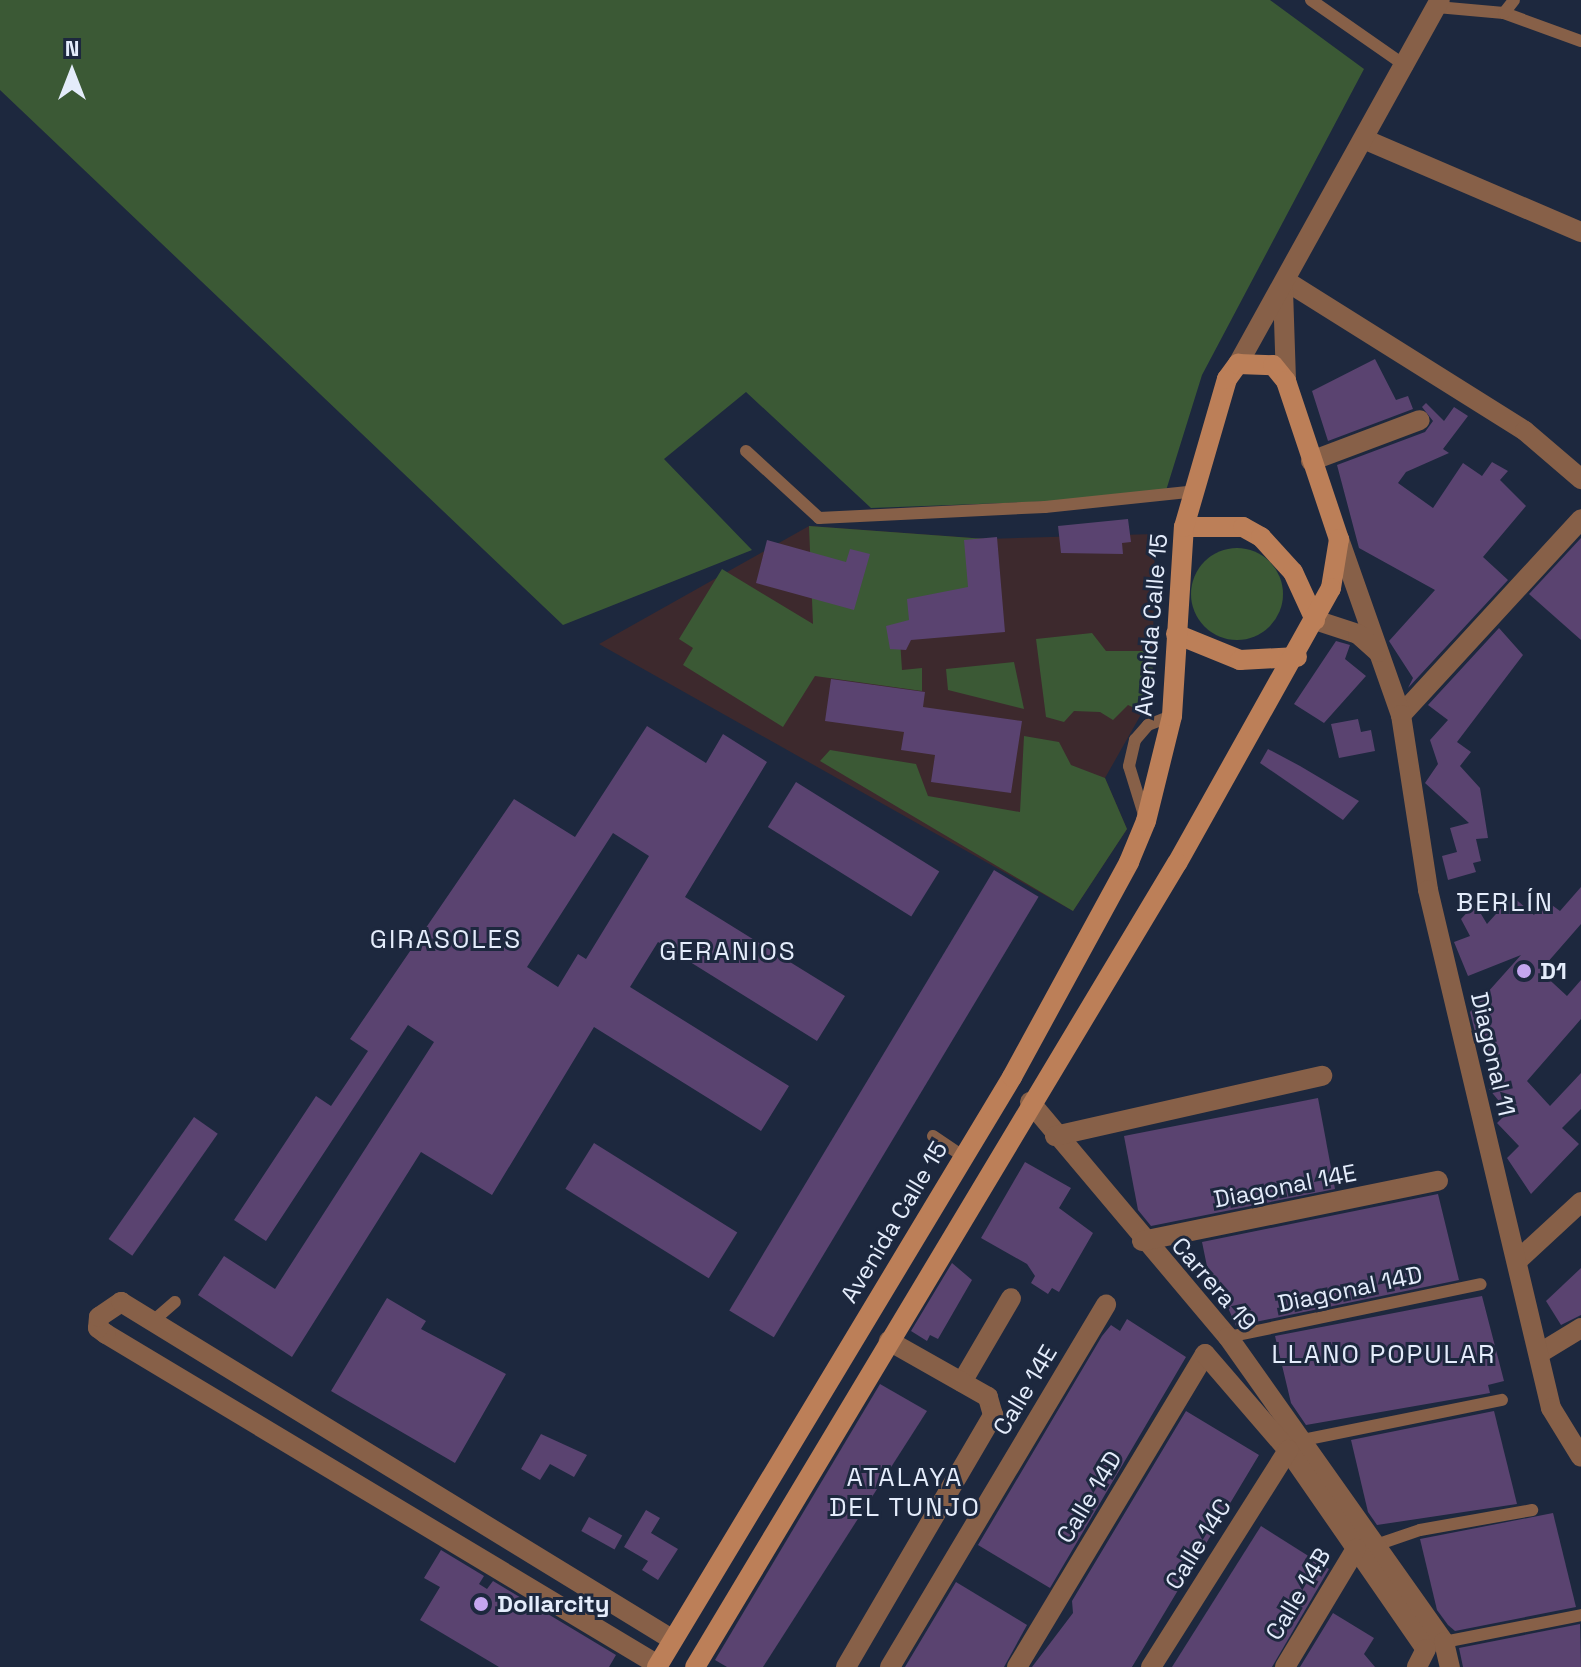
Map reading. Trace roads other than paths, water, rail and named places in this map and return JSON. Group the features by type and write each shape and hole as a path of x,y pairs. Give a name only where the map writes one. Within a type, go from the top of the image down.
{"main road":[{"path":"695,1667 1297,657 1331,588 1339,539 1286,381 1273,365 1260,360 1238,364"},
{"name":"Avenida Calle 15","path":"657,1666 964,1157 1146,821 1172,716 1184,527 1197,491 1227,379 1238,364"},
{"path":"1184,527 1243,527 1261,537 1293,572 1315,620"},
{"path":"1176,634 1240,660 1297,657"}],"street":[{"path":"1238,364 1407,67 1438,3"},
{"path":"1366,140 1581,232"},
{"path":"1285,283 1286,381"},
{"path":"1285,283 1525,431 1581,479"},
{"path":"1311,461 1420,420"},
{"path":"1401,715 1581,519"},
{"name":"Diagonal 11","path":"1339,539 1401,715 1428,890 1551,1408 1581,1457"},
{"path":"1315,620 1358,634 1381,655"},
{"path":"1055,1136 1322,1076"},
{"name":"Carrera 19","path":"1030,1102 1142,1241 1228,1337 1295,1445"},
{"name":"Diagonal 14E","path":"1142,1241 1438,1181"},
{"path":"1517,1261 1581,1202"},
{"path":"962,1382 1011,1298"},
{"path":"657,1666 98,1328 99,1317 121,1302 673,1640"},
{"name":"Calle 14E","path":"890,1667 1106,1305"},
{"path":"1540,1353 1581,1328"},
{"path":"846,1667 993,1415 988,1397 889,1341"},
{"name":"Calle 14D","path":"1017,1667 1205,1354 1295,1445"},
{"path":"1295,1445 1366,1547 1429,1653 1450,1667"},
{"name":"Calle 14C","path":"1151,1667 1295,1445"},
{"name":"Calle 14B","path":"1285,1667 1366,1547"}],"lane":[{"path":"1311,0 1407,67"},
{"path":"1504,13 1514,0"},
{"path":"1438,3 1504,13 1581,41"},
{"path":"746,451 819,518 1045,507 1197,491"},
{"path":"1146,821 1129,766 1135,740 1148,725 1172,716"},
{"path":"933,1136 964,1157"},
{"name":"Diagonal 14D","path":"1228,1337 1481,1284"},
{"path":"153,1321 175,1302"},
{"path":"1295,1445 1502,1400"},
{"path":"1366,1547 1420,1530 1532,1510"},
{"path":"1429,1653 1581,1615"}],"place":[{"name":"D1","path":"1524,971"},
{"name":"Dollarcity","path":"481,1604"}],"district":[{"name":"BERLÍN","path":"1505,903"},
{"name":"GIRASOLES","path":"446,940"},
{"name":"GERANIOS","path":"728,952"},
{"name":"LLANO POPULAR","path":"1384,1355"},
{"name":"ATALAYA DEL TUNJO","path":"905,1493"}]}
